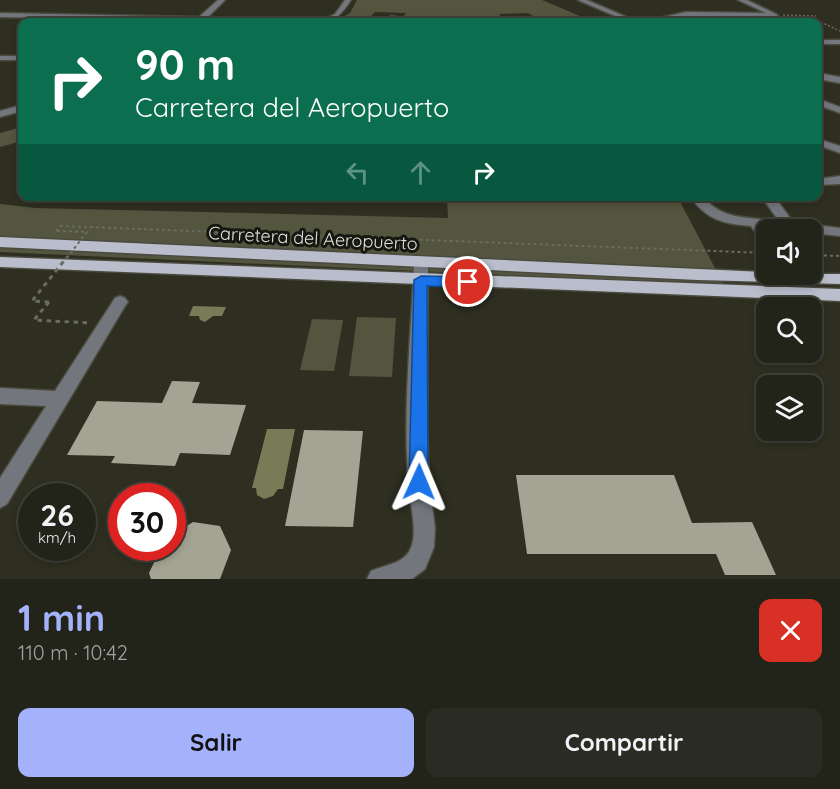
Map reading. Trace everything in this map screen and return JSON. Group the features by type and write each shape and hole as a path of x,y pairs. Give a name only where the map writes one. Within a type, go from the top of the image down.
{"main road":[{"name":"Carretera del Aeropuerto","path":"0,242 171,250 421,272 840,295"},
{"path":"159,268 171,250"},
{"name":"Carretera del Aeropuerto","path":"0,262 159,268 756,276"},
{"name":"Carretera del Aeropuerto","path":"822,278 840,279"}],"street":[{"path":"202,18 222,0"},
{"path":"331,18 337,15 348,0"},
{"path":"581,0 624,18"},
{"path":"741,0 775,15"},
{"path":"666,18 686,14 775,15"},
{"path":"0,15 75,18"},
{"path":"822,42 840,42"},
{"path":"0,57 18,58"},
{"path":"822,77 840,80"},
{"path":"822,103 840,110"},
{"path":"0,114 18,110"},
{"path":"822,143 840,150"},
{"path":"822,182 840,180"},
{"path":"700,201 710,214 718,218 755,222"},
{"path":"771,201 784,219"},
{"path":"822,229 840,231"},
{"path":"379,579 397,575 414,565 421,553 423,536 419,482 421,272"},
{"path":"0,497 120,302"},
{"path":"0,396 60,399"}],"path":[{"path":"775,15 816,16"},
{"path":"808,16 812,18"},
{"path":"822,23 840,31"},
{"path":"107,323 34,320 49,302 32,301 87,231 57,231 61,226 756,253"},
{"path":"822,255 840,256"}],"shaded area":[{"path":"357,0 542,0 585,18 536,18 528,13 499,14 502,18 402,18 406,13 375,12 369,18 341,18 350,13"},
{"path":"18,128 18,142 0,147 0,133"},
{"path":"447,201 680,201 724,285 0,252 0,204 36,208 448,218"},
{"path":"193,306 226,307 222,316 213,316 205,322 200,320 199,316 189,316"},
{"path":"357,317 396,318 392,377 349,376"},
{"path":"312,319 343,320 334,371 300,370"},
{"path":"267,429 295,429 283,489 278,489 273,496 264,499 257,495 256,488 252,488"}],"building":[{"path":"172,381 200,382 192,403 246,405 230,455 180,453 175,466 111,463 115,456 67,455 97,401 162,403"},
{"path":"304,430 363,431 353,527 285,526"},
{"path":"516,475 674,475 692,523 752,522 776,575 725,575 716,554 527,554"},
{"path":"193,522 220,526 231,550 220,579 151,579 149,573 155,561 186,561 186,526"}],"route":[{"path":"419,482 421,280 468,282"}]}
